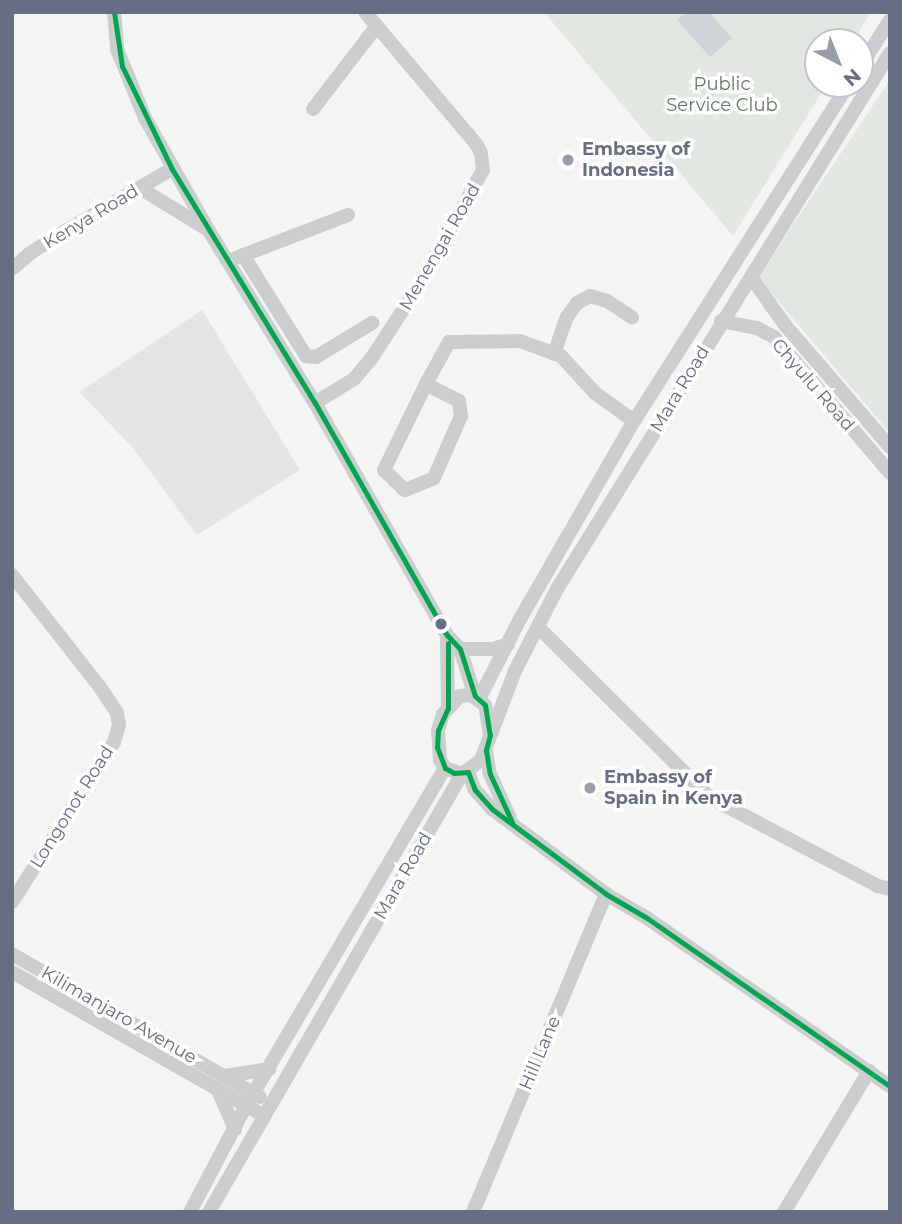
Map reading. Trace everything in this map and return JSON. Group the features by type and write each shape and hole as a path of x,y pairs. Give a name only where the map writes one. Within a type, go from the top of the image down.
{"street":[{"path":"114,12 117,49 122,65 172,169 315,403 447,635 460,649 477,698 460,696 448,708 438,730 437,747 445,768 465,773 475,790 492,809 606,894 646,918 890,1086"},
{"name":"Menengai Road","path":"315,403 354,379 373,356 423,279 483,170 477,145 365,12"},
{"path":"874,45 890,20"},
{"path":"313,109 377,26"},
{"name":"Mara Road","path":"209,1212 465,773 486,750 515,671 558,589 721,321 890,53"},
{"name":"Mara Road","path":"490,734 485,705 477,698 634,421 840,98"},
{"name":"Kenya Road","path":"12,269 29,254 172,169"},
{"path":"140,188 209,231"},
{"path":"228,261 348,215"},
{"path":"243,255 306,356 316,358 372,323"},
{"name":"Chyulu Road","path":"751,277 785,325 890,447"},
{"path":"554,354 567,317 577,303 590,296 607,301 632,317"},
{"name":"Chyulu Road","path":"721,321 757,328 774,337 890,473"},
{"path":"426,384 459,401 461,416 434,478 405,490 384,470 426,384 449,342 520,341 554,354 567,362 594,393 634,421"},
{"name":"Longonot Road","path":"12,575 99,686 117,713 119,725 114,742 12,902"},
{"path":"538,627 709,797 878,886 890,889"},
{"path":"447,635 448,708"},
{"path":"460,649 493,649 508,644"},
{"path":"486,750 490,775 512,822"},
{"name":"Mara Road","path":"190,1212 250,1099 445,768"},
{"name":"Hill Lane","path":"473,1212 606,894"},
{"name":"Kilimanjaro Avenue","path":"12,954 267,1110"},
{"path":"328,969 344,977"},
{"name":"Kilimanjaro Avenue","path":"12,972 135,1044 221,1082"},
{"path":"235,1129 221,1082 269,1069"},
{"path":"784,1212 869,1071"}],"shaded area":[{"path":"687,12 709,12 732,38 710,57 677,20"},
{"path":"202,310 300,470 197,535 132,447 79,392"}],"green space":[{"name":"Public Service Club","path":"544,12 871,12 861,28 804,28 804,98 818,98 733,236"},
{"path":"890,80 890,433 758,277"}],"transit line":[{"path":"114,12 122,66 172,169 315,403 447,635 460,649 475,696 485,705 490,735 486,750 490,774 512,822"},
{"path":"448,643 448,708 438,730 437,747 445,768 454,773 468,772 475,790 492,809 606,894 647,918 890,1086"}],"place":[{"name":"Embassy of Indonesia","path":"568,160"},
{"name":"Embassy of Spain in Kenya","path":"590,788"}]}
